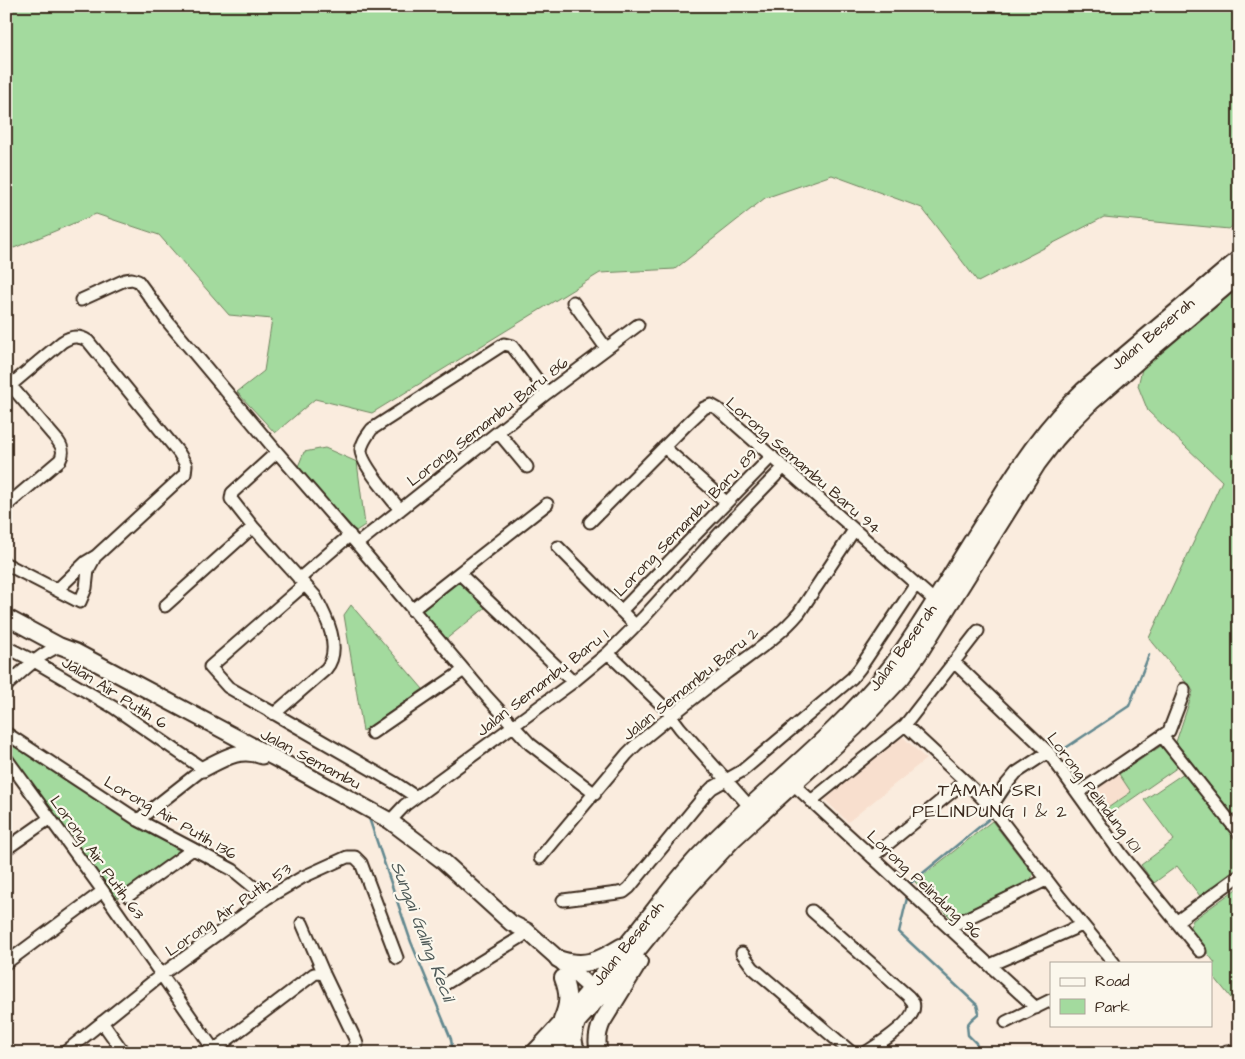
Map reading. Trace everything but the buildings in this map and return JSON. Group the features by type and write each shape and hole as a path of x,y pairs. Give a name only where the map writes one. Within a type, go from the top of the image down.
{"highway":[{"name":"Jalan Beserah","path":"544,1051 577,1022 630,941 698,858 725,830 827,736 888,671 935,601 1026,457 1065,408 1239,259"},
{"name":"Jalan Beserah","path":"544,1051 559,1026 592,997 733,839 855,727 901,678 919,653 1032,471 1068,425 1117,378 1239,275"},
{"path":"599,1053 597,1039 602,1022 644,954 707,867"},
{"path":"558,959 579,964 590,962 630,941"},
{"path":"559,1026 567,1006 567,994 563,978"},
{"path":"577,1022 573,1033 573,1040 578,1053"}],"main road":[{"name":"Jalan Semambu","path":"6,608 57,636 76,652"},
{"name":"Jalan Semambu","path":"6,617 60,646 76,652 364,805 390,821 443,861 511,923 558,959 592,997"},
{"path":"203,769 233,754 244,752 256,754 305,774"},
{"name":"Jalan Semambu","path":"524,934 563,978 592,997"}],"street":[{"path":"81,300 126,280 138,281 168,322 464,670 530,744 595,794"},
{"path":"573,302 606,348"},
{"name":"Lorong Semambu Baru 86","path":"274,714 228,687 210,667 302,582 354,540 400,510 547,393 638,325"},
{"path":"6,506 60,460 63,455 63,450 58,441 9,388 62,342 73,337 84,338 179,453 185,462 186,474 57,590"},
{"path":"400,510 362,457 362,444 372,429 502,345 508,344 512,346 547,393"},
{"name":"Lorong Semambu Baru 94","path":"590,522 704,408 711,405 772,456 935,601"},
{"path":"498,432 527,467"},
{"path":"664,447 726,502"},
{"path":"277,452 232,493 232,502 315,596 329,624 332,639 332,658 326,669 274,714 416,797"},
{"name":"Lorong Semambu Baru 89","path":"621,611 772,456"},
{"name":"Jalan Semambu Baru 1","path":"390,821 405,804 514,726 608,653 636,626 740,512 784,467"},
{"path":"412,610 547,504"},
{"path":"165,606 253,527"},
{"name":"Jalan Semambu Baru 2","path":"540,858 636,745 791,622 799,613 854,530"},
{"name":"Lorong Semambu Baru 89","path":"558,547 636,626"},
{"path":"6,564 80,602 86,588 86,574 96,556"},
{"path":"459,573 573,682"},
{"path":"563,900 624,892 629,888 712,788 742,771 852,678 916,584"},
{"path":"811,800 905,725 978,631"},
{"path":"6,686 34,661 53,648 60,646"},
{"name":"Jalan Air Putih 6","path":"6,647 34,661 112,707 203,769"},
{"path":"608,653 665,708 750,807"},
{"name":"Lorong Pelindung 101","path":"954,662 1048,752 1122,855 1200,951"},
{"path":"372,733 464,670"},
{"path":"1078,793 1169,731 1184,689"},
{"path":"905,725 991,807 1046,880 1113,962"},
{"name":"Lorong Air Putih 136","path":"6,733 138,820 233,870 267,898"},
{"path":"1162,736 1239,833"},
{"path":"991,807 1016,773 1048,752"},
{"name":"Lorong Air Putih 63","path":"6,758 103,891 215,1051"},
{"path":"138,820 203,769"},
{"path":"872,857 965,781"},
{"name":"Lorong Pelindung 96","path":"793,784 1036,1008"},
{"path":"6,850 50,818"},
{"path":"128,896 193,849"},
{"name":"Lorong Air Putih 53","path":"64,1053 161,975 267,898 303,877 347,857 356,857 362,863 397,958"},
{"path":"1176,922 1239,876"},
{"path":"949,927 1046,880"},
{"path":"6,963 103,891"},
{"path":"812,911 913,1001 912,1013 899,1029 865,1053"},
{"path":"302,923 357,1044 349,1053"},
{"path":"990,965 1082,925"},
{"path":"445,984 524,934"},
{"path":"742,953 753,968 852,1053"},
{"path":"215,1051 314,974 324,974"},
{"path":"1006,1022 1050,1001"},
{"path":"102,1022 124,1053"}],"shaded area":[{"path":"902,736 926,759 848,822 824,799"},
{"path":"1119,774 1131,792 1102,812 1090,794"}],"green space":[{"path":"6,6 1239,6 1239,220 1229,229 1104,217 978,282 922,208 832,175 765,198 675,269 600,273 372,413 315,399 275,433 237,392 264,371 272,319 229,315 159,235 96,214 14,248 6,244"},
{"path":"1239,282 1239,822 1176,742 1193,691 1149,638 1222,481 1148,411 1138,386 1142,369"},
{"path":"325,448 357,462 365,525 356,531 297,469 304,452"},
{"path":"459,576 485,608 445,640 419,609"},
{"path":"351,605 423,689 363,731 344,615"},
{"path":"6,736 181,852 117,898 6,753"},
{"path":"1161,746 1178,767 1106,817 1102,812 1131,792 1119,774"},
{"path":"1184,773 1239,841 1239,869 1200,896 1177,866 1154,883 1141,865 1174,840 1144,800"},
{"path":"992,821 1033,874 1031,880 951,918 915,882"},
{"path":"1239,887 1239,1008 1212,974 1212,964 1215,963 1189,929 1193,920"}],"waterway":[{"path":"1058,753 1129,706 1149,655"},
{"path":"999,806 1018,779 1045,761"},
{"name":"Sungai Galing Kecil","path":"369,818 411,942 451,1039 453,1053"},
{"path":"912,882 989,819"},
{"path":"907,898 899,932 977,1005 979,1013 967,1025 968,1035 976,1043 979,1053"}],"district":[{"name":"TAMAN SRI PELINDUNG 1 & 2","path":"990,800"}]}
